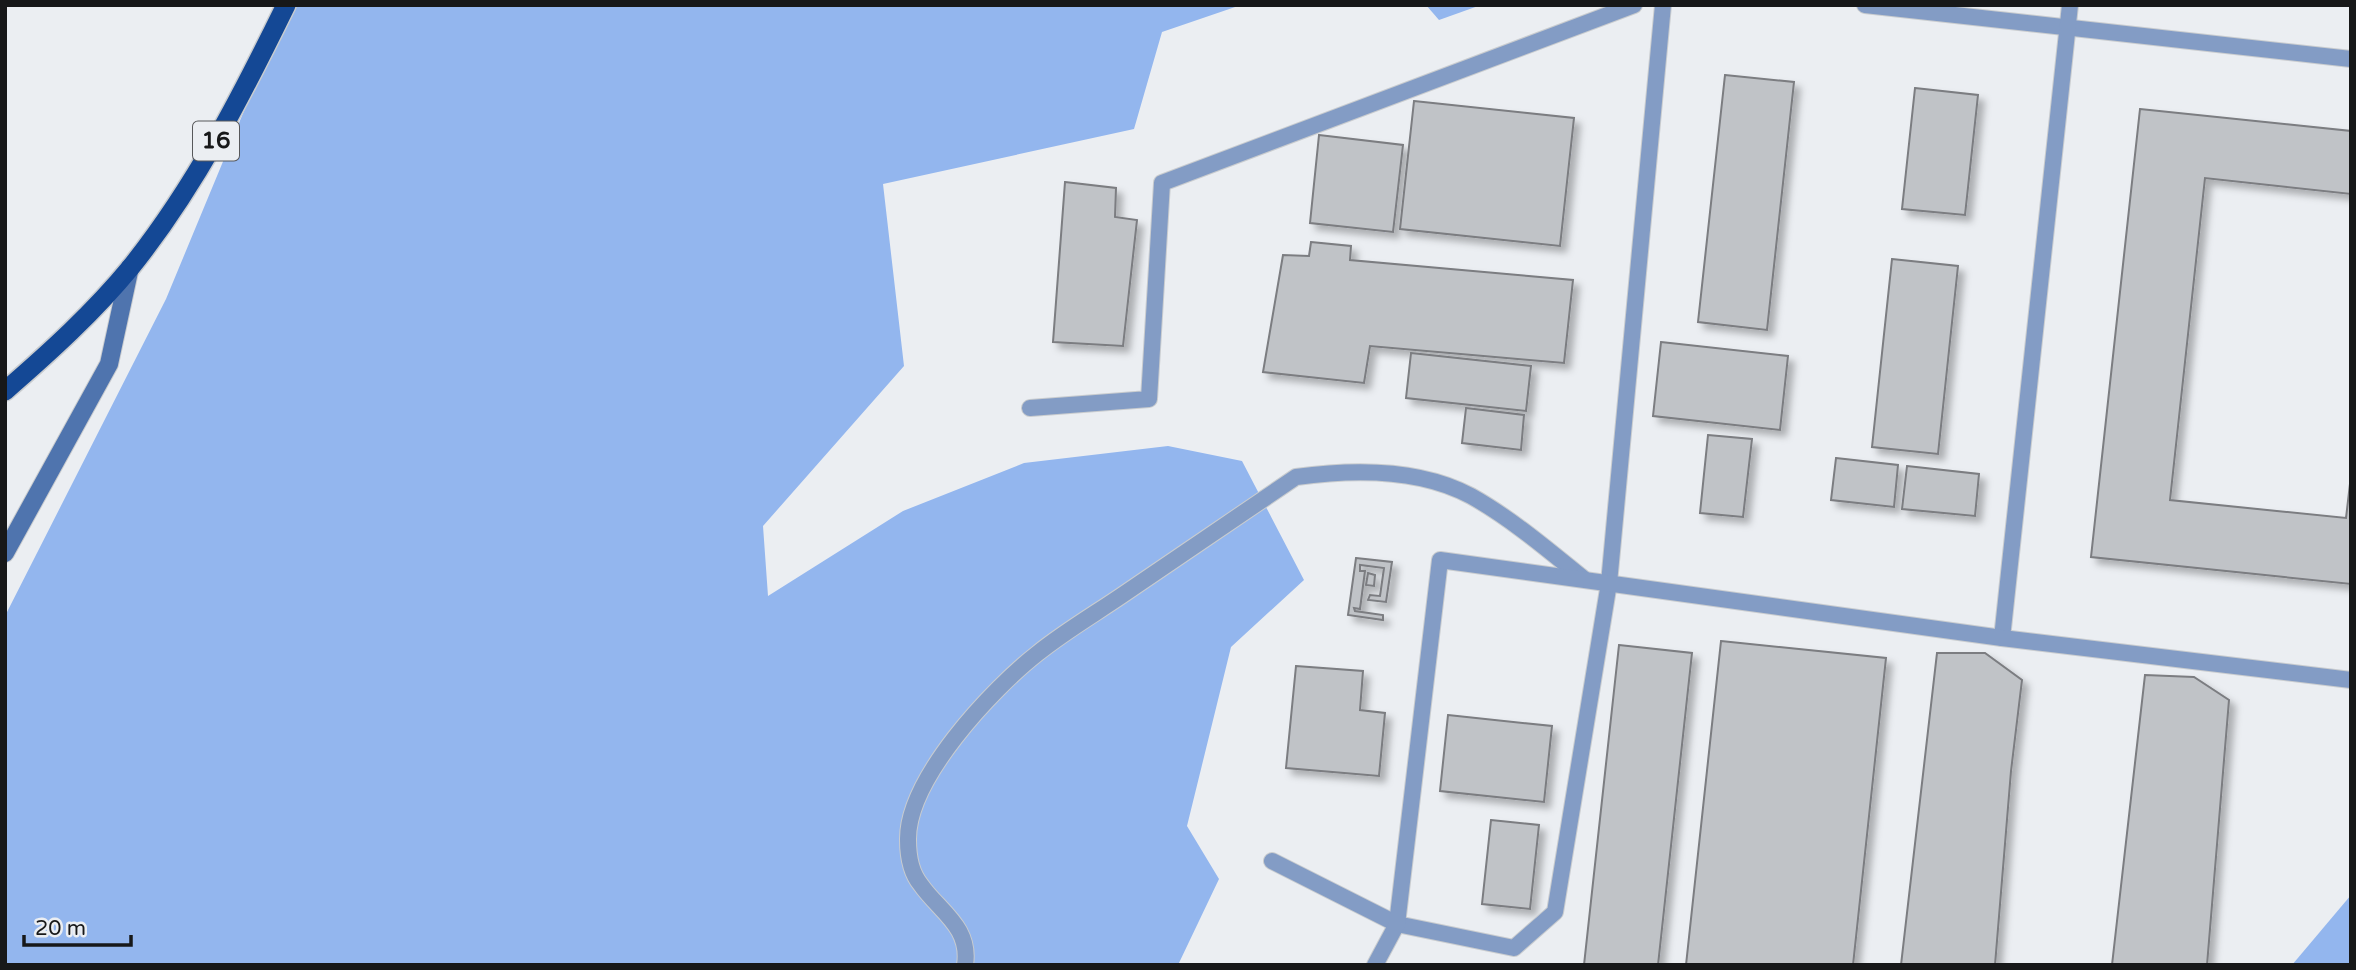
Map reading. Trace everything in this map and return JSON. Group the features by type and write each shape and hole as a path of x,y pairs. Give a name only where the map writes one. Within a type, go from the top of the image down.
{"highway":[{"name":"16","path":"5,390 88,314 130,267 178,203 224,128 286,5"}],"main road":[{"path":"5,553 109,364 130,267"}],"lane":[{"path":"1030,408 1149,399 1162,183 1634,5"},
{"path":"1272,861 1397,924 1514,948 1555,912 1609,583 1663,5"},
{"path":"1864,5 2351,59"},
{"path":"2002,638 2070,5"},
{"path":"965,965 967,956 950,914 921,886 911,867 908,838 910,827 915,805 931,773 970,719 1037,653 1296,477 1347,470 1417,478 1469,495 1524,530 1586,581"},
{"path":"1375,965 1397,924 1440,560 2002,638 2351,680"}],"shaded area":[{"path":"288,5 1241,5 1162,32 1134,129 883,184 904,366 763,526 768,596 903,511 1024,463 1168,446 1242,461 1304,580 1231,647 1187,826 1219,879 1178,965 5,965 5,616 166,299"},
{"path":"1426,5 1481,5 1439,20"},
{"path":"2351,895 2351,965 2292,965"}],"building":[{"path":"1725,75 1794,82 1767,330 1698,322"},
{"path":"1915,88 1978,95 1965,215 1902,209"},
{"path":"1414,101 1574,118 1560,246 1400,229"},
{"path":"2140,109 2351,131 2351,194 2205,178 2170,500 2346,518 2351,475 2351,584 2091,557"},
{"path":"1319,135 1403,145 1393,232 1310,223"},
{"path":"1065,182 1116,188 1115,217 1137,220 1123,346 1053,342"},
{"path":"1311,242 1351,246 1350,260 1573,280 1564,363 1370,346 1364,383 1263,372 1283,255 1309,256"},
{"path":"1892,259 1958,266 1938,454 1872,447"},
{"path":"1661,342 1788,356 1780,430 1653,416"},
{"path":"1411,353 1531,366 1526,411 1406,398"},
{"path":"1466,408 1524,415 1521,450 1462,443"},
{"path":"1708,435 1752,439 1743,517 1700,513"},
{"path":"1836,458 1898,465 1894,507 1831,500"},
{"path":"1907,466 1979,474 1975,516 1902,509"},
{"path":"1356,558 1392,562 1386,602 1368,600 1370,595 1380,596 1384,568 1360,565 1360,571 1365,571 1360,609 1354,608 1355,611 1383,615 1383,620 1348,615"},
{"path":"1368,573 1375,575 1374,586 1366,585"},
{"path":"1721,641 1886,658 1853,965 1686,965"},
{"path":"1619,645 1692,653 1658,965 1584,965"},
{"path":"1937,653 1985,653 2022,680 2011,771 1995,965 1901,965"},
{"path":"1296,666 1363,671 1360,710 1385,713 1379,776 1286,768"},
{"path":"2145,675 2194,677 2229,700 2207,965 2112,965"},
{"path":"1448,715 1552,726 1544,802 1440,791"},
{"path":"1491,820 1539,825 1530,909 1482,904"}]}
